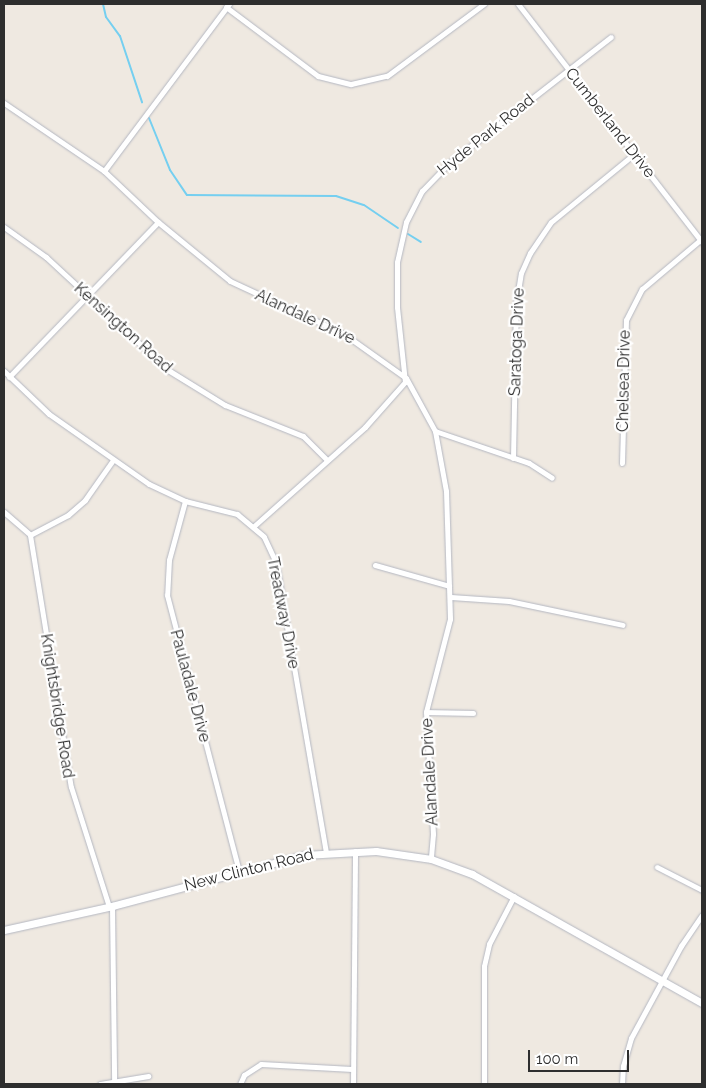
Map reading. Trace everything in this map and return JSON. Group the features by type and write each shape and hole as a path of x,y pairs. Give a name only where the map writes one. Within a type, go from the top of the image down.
{"street":[{"path":"104,171 228,5 318,76 351,84 387,76 484,4"},
{"name":"Cumberland Drive","path":"518,4 701,241"},
{"name":"Hyde Park Road","path":"406,378 399,331 397,276 400,238 413,206 426,186 448,163 610,37"},
{"name":"Alandale Drive","path":"4,103 104,171 158,222 238,286 344,334 406,378 435,431 446,490 451,597 448,633 426,712 433,834 431,860"},
{"name":"Saratoga Drive","path":"513,458 516,304 522,273 530,253 551,222 634,154"},
{"path":"9,376 158,222"},
{"name":"Kensington Road","path":"4,227 46,257 168,370 225,405 303,436 328,460"},
{"name":"Chelsea Drive","path":"622,463 626,320 642,289 701,241"},
{"name":"Treadway Drive","path":"4,371 49,414 149,484 185,501 225,509 254,526 267,543 276,563 326,851"},
{"path":"254,526 390,402 406,378"},
{"path":"435,431 538,467 552,478"},
{"path":"4,512 30,535 68,515 85,500 113,460"},
{"name":"Pauladale Drive","path":"185,501 169,560 167,595 239,871"},
{"name":"Knightsbridge Road","path":"30,535 69,778 110,906 114,1082"},
{"path":"375,565 449,586"},
{"path":"451,597 509,601 623,625"},
{"path":"426,712 473,713"},
{"path":"353,1084 355,850"},
{"name":"New Clinton Road","path":"4,930 110,906 239,871 326,851 355,850 431,860 472,874 702,1003"},
{"path":"658,867 702,890"},
{"path":"484,1084 484,966 489,944 514,896"},
{"path":"622,1084 628,1047 662,980 702,915"},
{"path":"240,1084 244,1075 260,1064 352,1069"},
{"path":"100,1084 148,1076"}],"waterway":[{"path":"103,4 106,17 120,36 142,102"},
{"path":"149,118 170,170 187,195 336,196 364,205 398,228"},
{"path":"408,234 421,242"}]}
